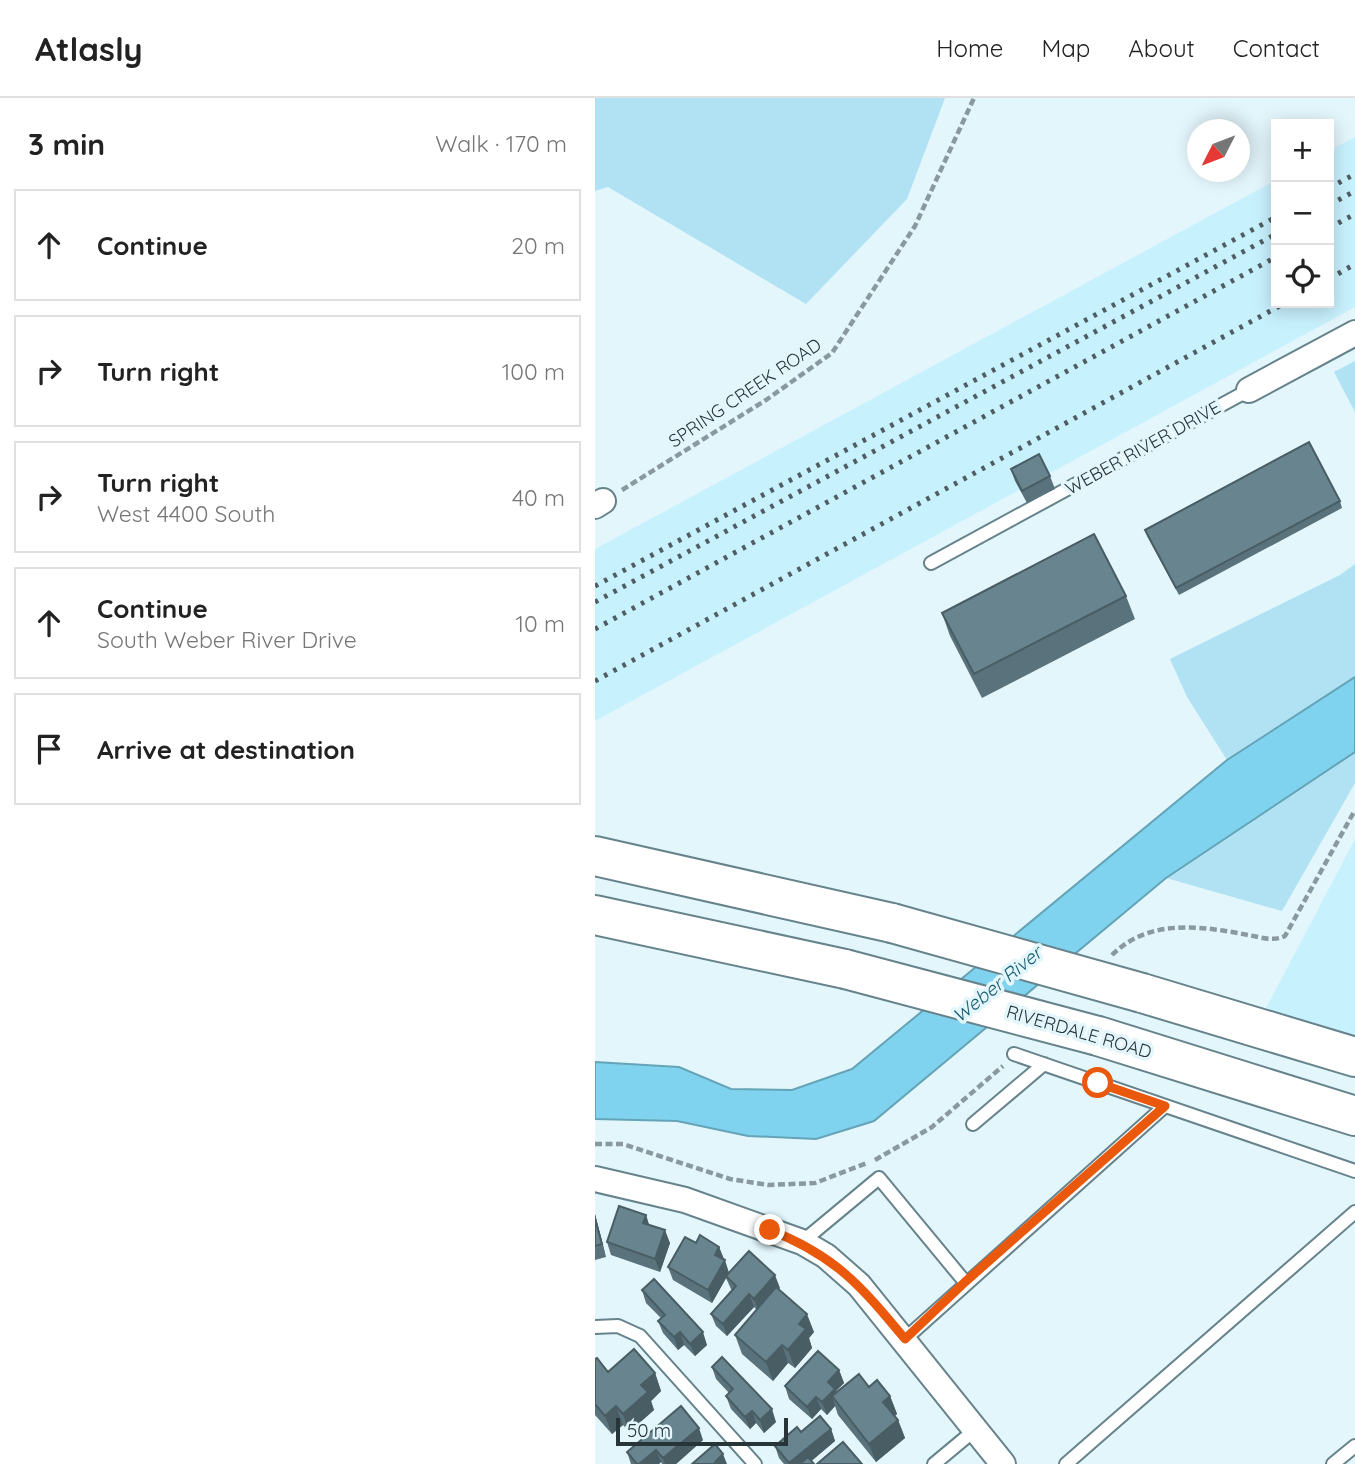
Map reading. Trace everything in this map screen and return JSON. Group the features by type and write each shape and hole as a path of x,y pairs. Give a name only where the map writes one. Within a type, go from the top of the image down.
{"main road":[{"path":"599,857 892,923 1142,993 1355,1057"},
{"name":"RIVERDALE ROAD","path":"595,915 845,969 1098,1036 1355,1116"},
{"path":"1300,1097 1314,1044"}],"street":[{"name":"WEBER RIVER DRIVE","path":"1249,390 1355,332"},
{"path":"595,1179 685,1200 802,1242 826,1256 859,1285 905,1339 1003,1464"}],"lane":[{"name":"WEBER RIVER DRIVE","path":"931,563 1249,390"},
{"path":"1014,1054 1355,1171"},
{"path":"972,1124 1044,1065"},
{"path":"905,1339 965,1282 1165,1106"},
{"path":"802,1242 879,1178 965,1282"},
{"path":"1066,1464 1355,1212"},
{"path":"595,1327 618,1326 640,1336 755,1464"},
{"path":"934,1464 976,1429"},
{"path":"1333,1464 1355,1446"}],"path":[{"name":"SPRING CREEK ROAD","path":"599,503 767,400 832,353 915,226 974,98"}],"shaded area":[{"path":"595,98 945,98 907,199 806,304 608,187 595,191"},
{"path":"1355,137 1355,307 595,721 595,549 1271,183 1271,308 1334,308 1334,148"},
{"path":"1355,361 1355,412 1334,372"},
{"path":"1355,564 1355,677 1227,760 1187,697 1170,659 1340,575"},
{"path":"1355,752 1355,783 1282,911 1166,878"},
{"path":"1355,839 1355,1044 1266,1008"}],"water":[{"name":"Weber River","path":"1355,677 1355,752 1166,878 874,1121 816,1139 748,1136 677,1121 595,1119 595,1062 679,1067 731,1089 792,1090 852,1069 1227,760"}],"building":[{"path":"1309,442 1340,501 1176,588 1145,530"},
{"path":"1039,454 1050,476 1022,491 1011,469"},
{"path":"1094,534 1126,596 974,674 942,613"},
{"path":"619,1206 646,1215 643,1223 665,1230 655,1259 607,1242"},
{"path":"595,1219 602,1244 595,1246"},
{"path":"700,1235 719,1247 715,1255 725,1260 708,1290 668,1267 685,1237 696,1243"},
{"path":"749,1251 775,1275 754,1299 749,1294 723,1324 711,1314 736,1286 726,1276"},
{"path":"654,1279 703,1332 690,1344 680,1332 674,1337 658,1321 665,1315 642,1290"},
{"path":"776,1287 807,1314 799,1324 806,1329 788,1350 782,1345 766,1362 735,1335"},
{"path":"634,1349 655,1373 641,1385 648,1392 623,1414 616,1406 605,1416 595,1404 595,1359 597,1358 608,1372"},
{"path":"818,1351 839,1370 828,1382 835,1389 822,1402 816,1397 807,1407 785,1386"},
{"path":"722,1357 772,1409 760,1420 752,1411 745,1417 726,1396 733,1389 712,1367"},
{"path":"859,1374 869,1387 877,1380 890,1396 883,1402 898,1420 869,1444 832,1396"},
{"path":"681,1406 699,1428 663,1458 656,1450 637,1464 627,1452"},
{"path":"820,1416 831,1429 789,1463 775,1446 797,1427 801,1432"},
{"path":"843,1442 862,1464 817,1464"},
{"path":"715,1444 723,1454 715,1462 717,1464 692,1464"},
{"path":"808,1457 814,1464 800,1464"}],"railway":[{"path":"1334,185 1355,174"},
{"path":"1334,202 1355,191"},
{"path":"1334,225 1355,214"},
{"path":"595,586 1271,220"},
{"path":"595,602 1271,237"},
{"path":"595,629 1271,260"},
{"path":"1334,276 1355,264"},
{"path":"595,681 1276,308"}],"route":[{"path":"770,1230 802,1242 826,1256 859,1285 905,1339 965,1282 1165,1106 1098,1083"}]}
